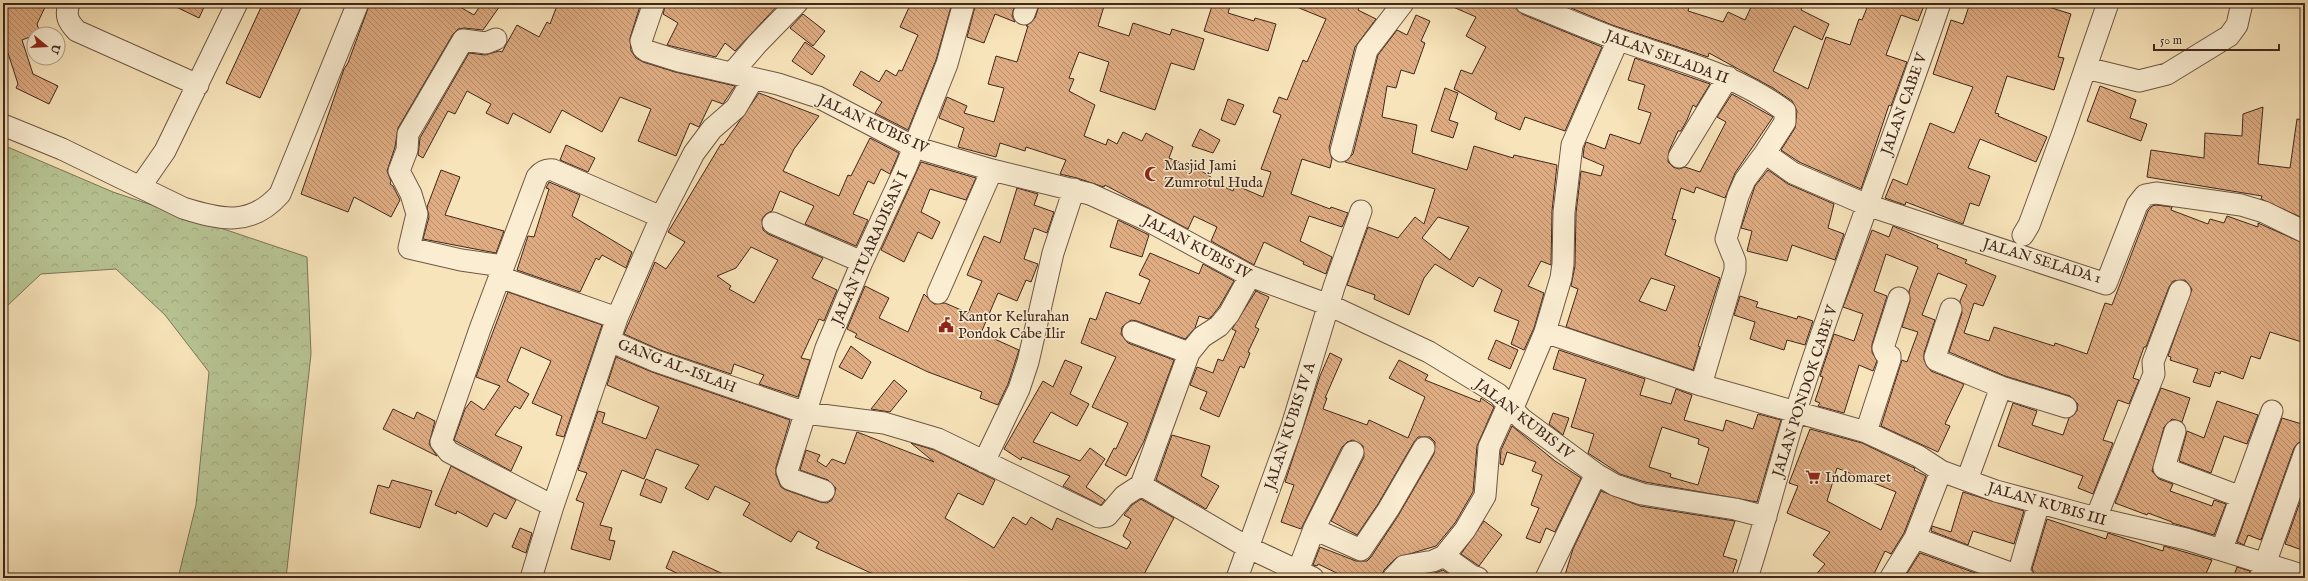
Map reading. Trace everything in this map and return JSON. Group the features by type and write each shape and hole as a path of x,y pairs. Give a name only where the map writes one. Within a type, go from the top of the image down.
{"street":[{"path":"69,3 66,13 69,23 77,31 198,85"},
{"path":"140,187 165,151 237,3"},
{"path":"3,125 62,149 184,208 205,215 226,218 246,217 259,212 280,194 358,3"},
{"name":"JALAN KUBIS IV","path":"654,3 640,41 643,48 679,61 778,84 818,97 914,147 992,170 1074,189 1104,200 1250,276 1329,305 1429,352 1498,394 1510,407 1596,474 1615,485 1642,494 1735,509 1766,517"},
{"name":"GANG AL-ISLAH","path":"797,3 757,44 743,75 736,108 712,129 694,153 661,217 617,318 610,341 656,361 806,413 884,423 909,429 953,445 984,462 1098,517 1106,516 1124,496 1141,485"},
{"name":"JALAN TUARADISAN I","path":"824,491 794,482 788,476 788,471 826,348 862,262 914,147 946,64 964,3"},
{"path":"1341,151 1367,50 1375,38 1391,22 1403,3"},
{"name":"JALAN SELADA II","path":"1526,3 1618,40 1695,64 1728,77 1785,111 1785,122 1765,152"},
{"name":"JALAN CABE V","path":"1867,205 1940,3"},
{"path":"2023,235 2045,182 2108,3"},
{"path":"2086,68 2139,80 2168,74 2229,36 2237,25 2242,3"},
{"path":"496,39 486,43 463,40 408,134 407,150 399,171 411,194 417,214 409,248 460,260 496,265 500,276"},
{"path":"1392,578 1404,566 1433,561 1444,556 1465,530 1485,496 1489,447 1510,407 1545,332 1563,264 1564,212 1572,145 1618,40"},
{"path":"1679,158 1728,77"},
{"path":"1701,385 1735,270 1735,261 1726,239 1736,203 1745,180 1765,152 1793,174 1867,205"},
{"path":"553,506 448,452 441,442 500,276 537,177 547,170 553,170 661,217"},
{"path":"938,293 992,170"},
{"path":"984,462 1019,389 1028,362 1053,253 1074,189"},
{"name":"JALAN SELADA 1","path":"1867,205 2106,284 2138,205 2145,195 2156,193 2241,205 2264,212 2305,232"},
{"name":"JALAN PONDOK CABE V","path":"1747,578 1796,412 1867,205"},
{"name":"JALAN KUBIS IV A","path":"1237,578 1291,429 1329,305 1361,211"},
{"path":"773,223 862,262"},
{"path":"500,276 617,318"},
{"path":"1250,276 1229,314 1219,326 1202,337 1189,353 1141,485 1247,547 1305,575 1314,529 1353,452"},
{"path":"2096,518 2154,374 2153,362 2180,291"},
{"path":"1866,432 1890,359 1889,354 1885,353 1883,348 1899,298"},
{"path":"1951,309 1935,357 1936,360 2001,387 2066,407"},
{"path":"1133,332 1189,353"},
{"name":"JALAN KUBIS III","path":"1545,332 1701,385 1866,432 1918,456 1941,471 1996,491 2096,518 2222,549 2262,571 2305,576"},
{"path":"531,578 553,506 610,341"},
{"path":"1967,480 2001,387"},
{"path":"2222,549 2272,411"},
{"path":"2175,431 2164,468 2241,497"},
{"path":"1314,529 1361,550 1388,510 1424,448"},
{"path":"2262,571 2305,452"},
{"path":"1891,577 1915,538 1941,471"},
{"path":"1546,578 1596,474"},
{"path":"1915,538 2020,577 2039,503"},
{"path":"1444,556 1472,576 1478,578"}],"green space":[{"path":"3,145 113,192 307,257 311,354 286,578 178,578 196,505 209,372 165,315 116,269 41,274 7,306 3,305"}],"building":[{"path":"3,3 47,3 37,24 38,26 26,26 26,38 22,40 26,52 26,66 30,66 33,74 58,86 49,104 16,88 18,84 7,50 3,52"},
{"path":"168,3 206,3 199,18"},
{"path":"263,3 303,3 260,98 226,83"},
{"path":"370,3 453,3 474,15 482,3 502,3 483,30 464,28 458,29 453,34 398,128 395,147 387,171 391,181 390,184 393,186 400,200 391,217 354,197 348,212 301,194 344,69 348,63"},
{"path":"558,3 641,3 630,38 631,51 636,58 643,62 675,72 735,86 723,104 712,100 699,127 690,123 676,156 638,141 651,109 620,97 602,132 562,110 550,133 513,113 508,124 486,113 491,104 467,91 455,114 448,111 423,158 418,155 420,138 469,53 485,55 499,51 502,52 517,25 539,37 547,22 550,24"},
{"path":"666,3 780,3 735,51 725,43 716,57 667,45 678,23 663,14"},
{"path":"911,3 952,3 936,60 908,130 875,113 882,102 853,85 861,71 879,82 886,70 896,76 899,70 902,71 918,35 900,27"},
{"path":"976,3 1015,3 1012,16 1015,22 995,14 984,43 967,37"},
{"path":"1040,3 1105,3 1098,26 1129,36 1133,23 1170,35 1172,29 1204,39 1194,70 1171,63 1155,110 1100,91 1109,62 1079,52 1069,78 1074,79 1069,91 1095,105 1084,136 1106,145 1108,139 1117,144 1123,132 1142,141 1146,133 1173,147 1169,158 1203,172 1211,177 1210,180 1233,191 1235,185 1263,197 1271,172 1261,169 1281,115 1273,112 1279,97 1287,100 1303,60 1307,62 1326,19 1287,3 1361,3 1358,10 1376,19 1355,47 1329,148 1332,159 1330,168 1302,159 1291,194 1330,209 1331,207 1348,213 1342,227 1309,216 1300,241 1332,257 1326,274 1303,264 1304,262 1264,242 1254,265 1211,241 1217,227 1194,216 1188,229 1105,185 1104,187 1060,174 1066,160 1026,147 1025,151 1000,143 996,157 958,147 964,128 939,118 947,97 967,106 964,113 994,122 1004,88 988,84 996,56 1017,62 1028,26 1026,26 1035,18"},
{"path":"1213,3 1231,3 1228,13 1254,21 1255,18 1276,24 1268,51 1204,31"},
{"path":"1444,3 1508,3 1515,6 1522,14 1602,47 1565,131 1525,117 1520,130 1495,119 1497,113 1454,89 1461,70 1472,74 1486,47 1466,36 1476,17"},
{"path":"1573,3 1690,3 1688,11 1723,22 1728,12 1745,20 1753,3 1804,3 1801,10 1829,24 1822,40 1794,26 1773,71 1808,89 1826,37 1850,45 1859,19 1862,20 1869,3 1925,3 1918,21 1901,15 1886,55 1907,62 1891,106 1889,105 1861,189 1799,162 1781,150 1795,128 1797,111 1792,101 1773,88 1709,53 1708,57 1612,25 1571,8"},
{"path":"1970,3 2036,3 2071,14 2058,57 2064,58 2054,90 2007,76 1995,113 1999,114 1998,116 2047,137 2036,162 1980,139 1968,168 1990,176 1979,206 1970,203 1963,224 1906,202 1905,205 1885,198 1893,179 1907,185 1930,123 1954,133 1973,87 1933,74 1951,20 1963,24"},
{"path":"803,14 825,31 813,46 790,28"},
{"path":"1416,15 1430,21 1421,41 1425,43 1414,74 1401,70 1396,88 1387,86 1382,117 1417,125 1412,153 1467,170 1474,146 1513,158 1514,155 1557,165 1552,211 1551,265 1541,261 1528,286 1544,293 1534,328 1524,350 1511,344 1519,321 1494,311 1502,290 1479,277 1473,287 1435,264 1424,278 1409,315 1374,299 1375,295 1347,285 1368,227 1398,238 1415,217 1424,224 1435,189 1345,162 1353,154 1378,55 1397,30 1407,35","holes":["1438,217 1469,227 1450,260 1422,238"]},
{"path":"805,42 825,56 812,75 792,61"},
{"path":"1635,58 1710,84 1696,107 1693,105 1687,120 1681,131 1678,131 1669,151 1668,162 1673,167 1679,169 1685,167 1700,172 1726,122 1717,117 1732,94 1773,117 1735,173 1725,198 1696,187 1694,193 1681,188 1672,219 1676,220 1665,255 1720,278 1698,346 1700,347 1693,370 1566,327 1578,289 1571,286 1575,266 1576,213 1581,171 1601,176 1604,166 1583,157 1586,142 1605,149 1610,134 1640,144 1651,113 1638,109 1645,85 1628,80","holes":["1651,278 1675,286 1666,311 1639,301"]},
{"path":"2100,86 2136,100 2130,118 2147,124 2141,141 2087,121"},
{"path":"1445,88 1458,93 1449,120 1458,123 1453,138 1431,131"},
{"path":"759,93 819,116 794,149 783,171 839,196 848,175 851,176 870,138 899,153 890,174 881,169 874,184 868,181 853,214 868,220 856,246 805,224 814,206 780,191 772,211 766,214 762,219 763,230 768,234 823,258 812,278 837,290 824,321 819,319 801,358 810,360 798,397 759,384 764,375 734,364 731,374 660,350 624,334 655,262 666,269 685,242 668,232 721,144 723,145","holes":["751,247 778,260 754,303 729,289 731,286 717,276 736,268"]},
{"path":"1228,99 1244,105 1235,125 1221,120"},
{"path":"2263,107 2258,164 2290,168 2297,119 2305,120 2305,219 2261,199 2262,196 2147,177 2151,150 2204,158 2205,133 2242,136 2243,114"},
{"path":"1200,129 1220,140 1213,153 1192,146"},
{"path":"566,145 595,158 588,172 560,160"},
{"path":"921,162 976,178 966,200 930,189 921,212 940,222 932,239 918,232 904,262 881,250"},
{"path":"441,170 460,177 445,215 504,231 496,253 423,239 429,217 427,207"},
{"path":"1768,170 1788,184 1834,204 1828,228 1844,234 1835,260 1792,245 1787,261 1747,251 1752,231 1741,228 1755,186"},
{"path":"549,182 580,195 572,216 632,252 626,268 602,255 599,260 596,258 580,292 517,270 528,236 534,237 549,189 546,188"},
{"path":"1017,188 1038,194 1034,205 1054,212 1047,233 1034,228 1024,259 1038,264 1031,282 1026,280 1017,301 998,293 981,333 1019,350 1008,384 998,405 980,398 982,392 928,372 855,337 857,334 847,329 865,286 889,298 879,318 908,332 924,294 934,304 945,303 968,313 982,281 967,275 984,236 1000,243"},
{"path":"2152,206 2172,207 2171,210 2208,224 2210,219 2224,223 2227,216 2258,227 2258,223 2305,244 2305,343 2270,332 2260,359 2251,356 2243,379 2221,371 2220,374 2215,372 2210,387 2193,382 2198,369 2170,360 2171,357 2168,356 2192,289 2185,280 2173,281 2169,287 2146,347 2144,347 2133,378 2139,380 2129,404 2118,400 2103,440 2113,443 2093,494 2078,488 2083,476 1998,446 2013,403 2037,411 2032,425 2063,435 2069,418 2077,411 2078,404 2070,396 2005,376 1949,352 1962,313 1960,301 1967,285 1938,273 1922,315 1935,320 1924,353 1924,360 1931,371 1964,384 1945,424 1950,426 1938,452 1881,426 1902,360 1907,362 1918,332 1902,327 1910,301 1909,291 1918,267 1886,254 1874,291 1887,296 1872,344 1872,352 1877,361 1873,371 1859,365 1844,413 1818,406 1820,403 1815,401 1823,377 1820,376 1834,334 1854,341 1863,314 1843,307 1872,230 1889,237 1893,226 1938,245 1937,248 1967,260 1965,263 1996,276 1983,306 1974,303 1964,333 1989,341 1994,327 2054,346 2055,343 2087,354 2105,303 2112,305 2148,211"},
{"path":"1118,220 1149,235 1142,257 1110,247"},
{"path":"1150,253 1199,274 1203,264 1234,281 1219,307 1211,317 1208,319 1199,316 1195,328 1185,339 1137,321 1131,320 1122,327 1121,334 1128,343 1174,360 1144,441 1126,476 1105,465 1114,448 1116,449 1128,423 1092,407 1116,357 1081,343 1090,318 1096,320 1106,292 1140,304 1150,280 1139,275"},
{"path":"1256,291 1269,297 1255,327 1259,329 1248,352 1250,353 1244,368 1240,366 1219,417 1200,409 1207,392 1190,385 1197,367 1213,373 1218,359 1223,361 1236,331 1232,329"},
{"path":"508,292 602,325 564,437 556,435 562,416 532,403 551,361 521,347 507,381 529,394 520,409 515,406 495,435 522,447 511,471 454,440 465,409 471,401 484,410 500,386 476,377"},
{"path":"1740,296 1758,302 1756,307 1797,319 1798,316 1813,321 1805,345 1787,340 1784,350 1750,339 1755,322 1734,315"},
{"path":"1496,340 1518,350 1510,369 1488,359"},
{"path":"851,346 871,362 862,379 839,367"},
{"path":"1559,350 1645,379 1640,395 1671,404 1676,389 1692,395 1684,420 1723,431 1726,420 1753,429 1758,414 1781,420 1757,502 1645,482 1620,474 1588,453 1594,434 1571,427 1586,379 1553,369","holes":["1662,427 1699,439 1698,444 1709,448 1698,485 1670,477 1671,474 1649,467"]},
{"path":"1330,353 1342,359 1325,398 1327,398 1323,409 1367,425 1369,420 1408,438 1425,397 1389,378 1399,360 1428,375 1425,380 1480,402 1481,398 1494,407 1477,446 1473,492 1455,523 1436,546 1396,558 1384,570 1381,578 1347,578 1318,564 1317,566 1313,565 1320,547 1356,561 1367,561 1371,557 1398,516 1434,454 1435,442 1430,437 1418,437 1414,442 1378,504 1357,535 1331,521 1364,457 1363,446 1353,440 1347,442 1342,447 1301,529 1281,522 1294,485 1285,482 1320,376"},
{"path":"616,357 652,372 790,420 776,467 776,475 781,487 820,502 827,503 832,500 836,488 828,480 800,470 806,450 820,455 817,461 826,467 832,459 845,464 857,432 934,462 911,443 934,450 995,480 983,505 958,493 945,518 994,548 1013,517 1026,525 1031,517 1052,530 1057,518 1127,549 1131,542 1123,536 1131,519 1124,515 1132,505 1141,499 1174,518 1142,578 882,578 816,548 819,542 798,531 791,542 743,515 750,503 715,486 708,500 685,488 699,465 656,449 644,479 622,470 600,525 612,528 609,540 615,541 610,560 571,549 584,503 576,500 587,473 578,470 598,411 605,413 602,423 646,439 659,407 607,385"},
{"path":"1065,360 1082,367 1070,394 1089,404 1077,426 1051,412 1033,442 1080,461 1090,448 1105,459 1086,487 1105,500 1101,505 1063,486 1070,476 1022,457 1021,460 1004,449 1043,381 1053,387"},
{"path":"894,380 907,391 890,412 871,409"},
{"path":"2161,388 2190,398 2182,422 2172,419 2164,427 2152,471 2159,479 2173,484 2170,491 2212,506 2214,500 2226,504 2214,535 2172,523 2148,513 2147,515 2115,503"},
{"path":"2217,401 2258,415 2247,444 2224,436 2211,473 2179,461 2187,431 2204,438"},
{"path":"393,409 414,419 417,412 435,421 429,444 437,456 383,429"},
{"path":"1553,413 1569,418 1563,435 1549,424"},
{"path":"2282,418 2305,425 2305,440 2298,443 2294,448 2261,540 2248,535 2244,545 2237,542"},
{"path":"1512,426 1555,461 1581,478 1555,532 1546,528 1540,543 1526,538 1539,508 1531,505 1542,475 1532,471 1536,462 1507,452 1503,465 1500,464 1501,450"},
{"path":"1810,429 1862,443 1915,468 1914,470 1926,476 1904,533 1891,554 1885,551 1872,578 1813,578 1825,564 1813,555 1830,532 1787,513 1798,486 1789,483","holes":["1837,468 1896,492 1881,530 1827,501"]},
{"path":"1172,435 1210,446 1201,476 1219,486 1206,509 1156,480"},
{"path":"451,466 516,500 506,519 494,513 487,527 457,511 456,514 435,505"},
{"path":"646,479 667,488 661,503 640,495"},
{"path":"392,480 432,491 420,528 370,513 378,485 389,488"},
{"path":"2305,488 2305,551 2285,544"},
{"path":"1601,491 1640,506 1735,521 1723,556 1737,560 1731,578 1564,578 1573,549"},
{"path":"1963,492 2024,511 2014,544 1973,531 1968,545 1931,531 1932,526 1951,532"},
{"path":"2047,519 2106,539 2108,533 2163,551 2164,546 2212,560 2204,578 2036,578 2032,569"},
{"path":"1484,521 1502,535 1479,566 1461,554"},
{"path":"520,528 532,533 526,553 512,547"},
{"path":"673,551 732,578 687,578 666,568"},
{"path":"1920,553 1989,578 1904,578"},
{"path":"2237,567 2250,571 2248,578 2233,578"},
{"path":"1443,570 1454,578 1409,578 1435,573"}],"place":[{"name":"Masjid Jami Zumrotul Huda","path":"1152,174"},
{"name":"Kantor Kelurahan Pondok Cabe Ilir","path":"946,325"},
{"name":"Indomaret","path":"1813,477"}]}
